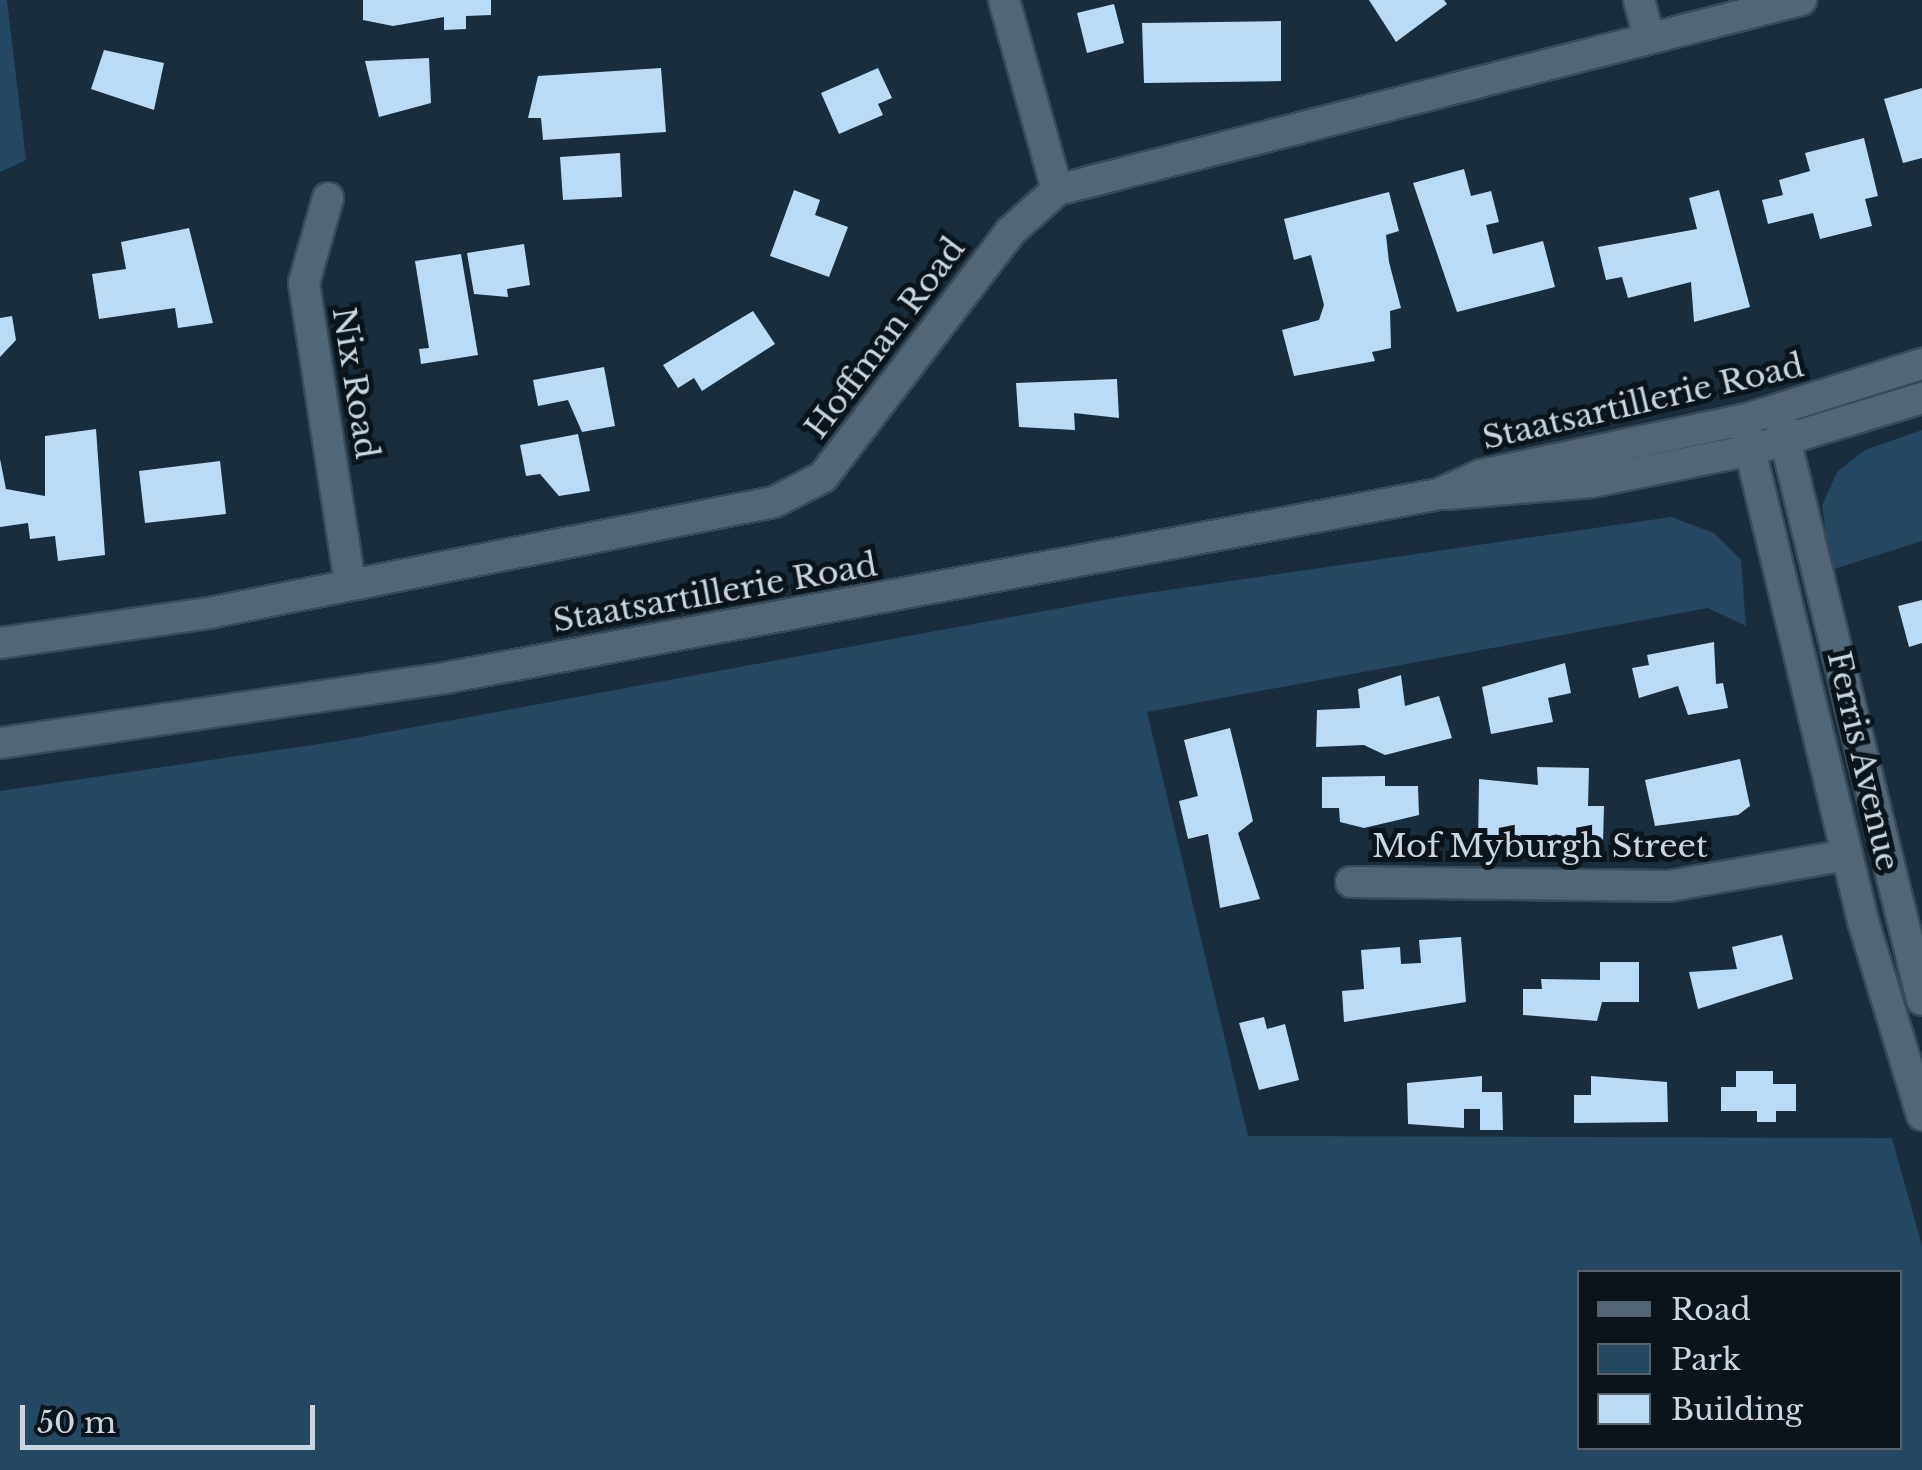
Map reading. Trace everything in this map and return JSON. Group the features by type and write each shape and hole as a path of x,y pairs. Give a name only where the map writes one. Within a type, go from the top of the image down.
{"street":[{"path":"1004,0 1057,190"},
{"path":"1639,0 1649,38"},
{"name":"Hoffman Road","path":"0,643 774,502 812,486 1010,232 1057,190 1801,0"},
{"name":"Nix Road","path":"328,198 304,284 350,582"},
{"name":"Staatsartillerie Road","path":"1438,494 1481,475 1743,420 1922,364"},
{"name":"Staatsartillerie Road","path":"0,743 450,677 1438,494 1558,487 1786,443 1922,398"},
{"name":"Ferris Avenue","path":"1778,410 1911,905 1922,1000"},
{"name":"Ferris Avenue","path":"1743,420 1846,855 1922,1115"},
{"name":"Mof Myburgh Street","path":"1351,882 1668,886 1846,855"},
{"path":"1863,920 1911,905"}],"green space":[{"path":"0,0 7,0 26,160 0,172"},
{"path":"1922,430 1922,541 1831,570 1822,506 1837,472 1865,450"},
{"path":"1671,517 1714,533 1741,560 1746,626 1708,608 1147,712 1248,1136 1892,1138 1922,1246 1922,1470 0,1470 0,791 333,742 1120,597"}],"building":[{"path":"363,0 491,0 491,15 466,16 466,29 444,30 444,17 393,26 363,20"},
{"path":"1369,0 1444,0 1447,4 1396,42"},
{"path":"1114,4 1124,43 1087,53 1077,13"},
{"path":"1281,21 1281,81 1144,83 1142,23"},
{"path":"104,50 164,63 154,110 91,89"},
{"path":"429,58 431,103 379,117 365,61"},
{"path":"661,68 666,132 543,140 541,118 528,118 538,76"},
{"path":"878,68 892,98 878,104 883,115 839,134 821,93"},
{"path":"1922,88 1922,158 1903,163 1884,99"},
{"path":"1864,138 1878,196 1865,199 1872,226 1820,239 1813,213 1768,224 1762,200 1783,195 1779,180 1810,171 1805,153"},
{"path":"620,153 622,197 563,200 560,157"},
{"path":"1464,169 1471,196 1491,191 1499,222 1486,225 1493,254 1543,241 1555,287 1457,312 1413,183"},
{"path":"794,190 820,200 815,215 848,227 829,277 770,256"},
{"path":"1719,190 1750,307 1694,322 1691,282 1628,298 1622,277 1606,280 1598,247 1697,229 1689,198"},
{"path":"1389,192 1399,231 1386,235 1401,308 1390,311 1391,348 1372,352 1375,361 1294,376 1282,330 1319,320 1324,305 1311,255 1294,260 1284,219"},
{"path":"189,228 213,323 178,328 175,308 99,319 92,274 126,269 121,242"},
{"path":"524,244 530,285 507,289 508,297 474,294 467,253"},
{"path":"461,254 478,355 421,364 419,349 429,348 415,261"},
{"path":"753,311 775,344 702,391 694,378 678,388 663,365"},
{"path":"12,316 16,340 0,357 0,318"},
{"path":"604,367 615,426 582,432 568,400 538,406 533,380"},
{"path":"1117,379 1119,418 1074,413 1075,430 1019,427 1016,383"},
{"path":"96,429 105,555 58,561 55,536 30,539 28,523 0,527 0,459 6,489 45,496 45,436"},
{"path":"578,434 590,491 559,496 540,474 526,476 520,445"},
{"path":"220,461 226,514 145,523 139,471"},
{"path":"1922,600 1922,643 1909,647 1898,606"},
{"path":"1714,642 1716,684 1723,683 1728,708 1688,715 1678,686 1639,698 1632,668 1649,665 1647,655"},
{"path":"1565,663 1571,693 1548,698 1553,722 1491,734 1482,687"},
{"path":"1401,675 1405,706 1439,696 1452,738 1385,755 1364,745 1316,747 1317,710 1360,708 1358,689"},
{"path":"1230,728 1253,821 1238,833 1260,899 1220,908 1208,834 1188,839 1179,801 1198,796 1184,740"},
{"path":"1740,759 1750,806 1738,815 1655,826 1645,780"},
{"path":"1537,767 1589,768 1588,806 1604,806 1603,843 1478,845 1479,779 1538,785"},
{"path":"1385,776 1385,786 1418,786 1419,815 1364,828 1340,822 1339,808 1322,808 1322,777"},
{"path":"1782,935 1793,979 1698,1009 1689,972 1737,969 1732,947"},
{"path":"1461,937 1466,1002 1344,1022 1342,991 1364,989 1361,950 1400,947 1401,964 1421,963 1419,940"},
{"path":"1600,962 1639,962 1639,1002 1602,1002 1597,1021 1523,1015 1523,989 1542,989 1541,979 1600,980"},
{"path":"1264,1017 1267,1029 1285,1024 1299,1080 1259,1090 1239,1023"},
{"path":"1736,1071 1773,1071 1773,1084 1796,1084 1796,1111 1776,1111 1776,1122 1757,1122 1757,1111 1721,1111 1721,1087 1736,1087"},
{"path":"1482,1076 1482,1092 1502,1092 1503,1130 1480,1130 1480,1109 1464,1109 1464,1128 1408,1124 1407,1083"},
{"path":"1591,1076 1667,1082 1668,1122 1574,1123 1574,1095 1591,1095"}]}
